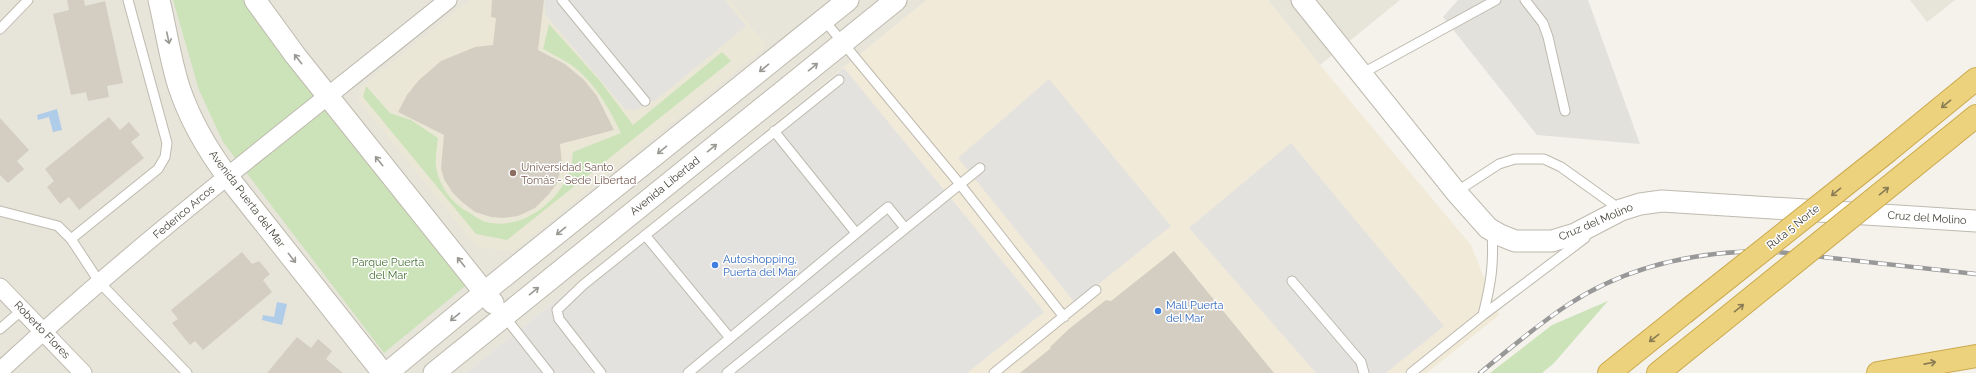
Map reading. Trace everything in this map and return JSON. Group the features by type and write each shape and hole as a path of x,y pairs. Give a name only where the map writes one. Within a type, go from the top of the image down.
{"highway":[{"name":"Ruta 5 Norte","path":"1609,373 1976,79"},
{"path":"1658,373 1976,116"},
{"path":"1878,373 1976,356"}],"street":[{"name":"Avenida Puerta del Mar","path":"159,0 174,68 186,106 204,142 227,176 383,373"},
{"path":"255,0 328,97 504,316"},
{"name":"Federico Arcos","path":"0,371 43,331 227,176 448,0"},
{"path":"387,373 848,0"},
{"name":"Avenida Libertad","path":"434,373 896,0"},
{"name":"Cruz del Molino","path":"1302,0 1456,192 1491,230 1515,240 1552,241 1575,234 1621,210 1640,204 1662,201 1686,201 1976,221"},
{"name":"Roberto Flores","path":"0,287 84,373"}],"lane":[{"path":"0,29 28,0"},
{"path":"71,239 158,169 165,157 167,143 128,0"},
{"path":"562,0 645,101"},
{"path":"1361,74 1496,0"},
{"path":"1525,0 1543,23 1548,37 1566,111"},
{"path":"824,20 959,183 1064,317"},
{"path":"601,373 559,319 557,310 583,285 839,80"},
{"path":"774,131 856,233"},
{"path":"1411,373 1483,315 1621,210 1561,167 1544,159 1515,158 1499,164 1456,192"},
{"path":"727,373 959,183 980,168"},
{"path":"688,373 888,207 905,228"},
{"path":"0,211 58,226 71,239 100,283 187,373"},
{"path":"1483,315 1491,285 1493,266 1491,230"},
{"path":"645,235 730,338"},
{"path":"1292,281 1361,362 1364,373"},
{"path":"994,373 1096,290"},
{"path":"0,329 22,310"},
{"path":"504,316 549,373"}],"shaded area":[{"path":"0,0 927,0 466,373 0,373"},
{"name":"Universidad Santo Tomás - Sede Libertad","path":"470,0 730,0 767,46 512,252 476,246 358,100 360,88"},
{"path":"545,0 725,0 746,26 657,99 636,110 626,110 545,14"},
{"name":"Mall Puerta del Mar","path":"927,0 1268,0 1320,65 1471,245 1499,315 1427,373 466,373"},
{"path":"1268,0 1400,0 1320,65"},
{"path":"1458,0 1588,0 1640,144 1537,135 1443,17"},
{"path":"1910,0 1955,0 1927,22"},
{"path":"844,68 1044,312 967,373 466,373"},
{"path":"1049,79 1171,226 1075,303 958,158"},
{"path":"1291,143 1444,326 1386,373 1316,373 1189,228"}],"green space":[{"name":"Parque Puerta del Mar","path":"173,0 246,0 470,282 384,353 223,142 199,90"},
{"path":"549,24 601,82 633,125 722,52 731,61 507,240 476,234 363,97 366,86 390,113 411,120 438,138 436,167 439,178 449,196 459,206 483,221 497,224 510,223 523,219 547,204 557,194 565,182 570,170 573,152 621,133 606,105 586,78 570,64 543,49"},
{"path":"1608,301 1554,363 1542,373 1490,373 1552,325"}],"water":[{"path":"57,109 62,130 53,132 49,117 38,120 37,115"},
{"path":"277,302 287,304 282,325 262,320 263,315 274,317"}],"building":[{"path":"67,0 84,0 85,6 105,1 123,83 107,86 109,97 88,101 86,92 71,95 53,14 69,10"},
{"path":"492,0 544,0 538,50 565,64 584,80 597,96 614,130 560,144 562,164 557,183 549,194 535,208 518,216 503,218 491,217 475,212 452,192 444,179 441,168 444,135 398,112 407,95 419,80 441,61 475,47 493,45 496,18 491,17"},
{"path":"109,117 120,130 129,122 140,135 131,142 144,158 79,210 69,197 60,204 47,187 54,181 45,169"},
{"path":"0,118 29,150 17,161 24,169 8,183 0,175"},
{"name":"Mall Puerta del Mar","path":"1174,251 1274,373 1020,373 1051,348 1050,347 1070,328 1106,300 1111,301"},
{"path":"242,252 252,264 259,261 270,274 263,280 272,292 203,350 195,341 190,345 172,323 178,319 171,310"},
{"path":"297,337 311,348 318,339 332,351 326,359 343,373 267,373"}],"railway":[{"path":"1480,373 1522,338 1566,306 1589,292 1638,271 1689,258 1715,254 1768,251 1976,274"}],"place":[{"name":"Universidad Santo Tomás - Sede Libertad","path":"513,173"},
{"name":"Autoshopping, Puerta del Mar","path":"715,265"},
{"name":"Mall Puerta del Mar","path":"1158,311"}]}
